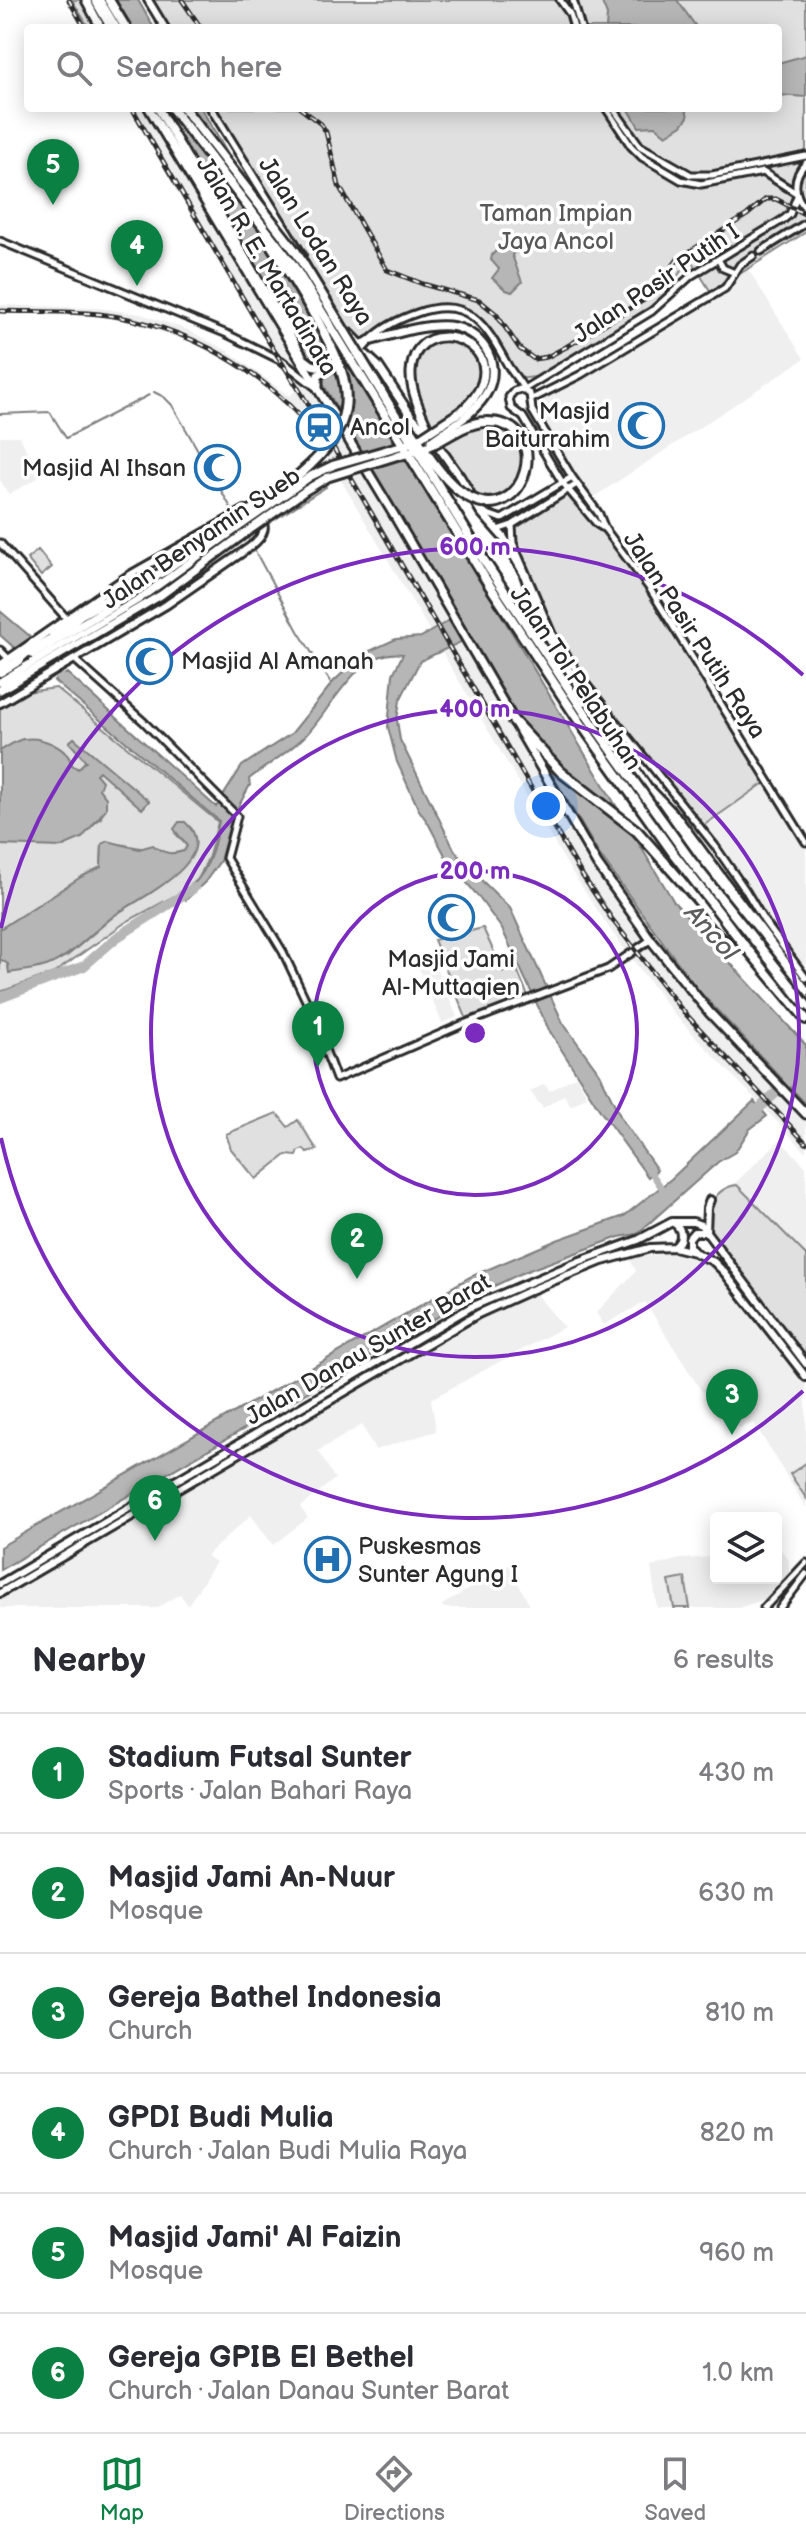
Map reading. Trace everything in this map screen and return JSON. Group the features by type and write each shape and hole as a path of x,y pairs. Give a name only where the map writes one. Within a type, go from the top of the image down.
{"highway":[{"path":"97,0 111,24"},
{"path":"109,0 124,24"},
{"name":"Jalan Tol Pelabuhan","path":"175,112 293,265 488,583 577,718 673,853 806,1019"},
{"name":"Jalan Tol Pelabuhan","path":"187,112 282,232 485,562 585,713 692,862 806,1005"},
{"path":"124,594 149,581 306,469 334,439 342,424 346,409 346,384 334,351 291,276 233,188"},
{"path":"370,374 421,444 430,456 442,473 466,496 490,502 506,497 524,479 528,464 526,449 518,436 493,422 472,425 431,445 421,449 400,455"},
{"path":"0,672 22,660 93,618 112,601 80,615 22,660"},
{"path":"53,636 71,623 93,618"},
{"path":"511,718 530,742 577,787 637,831 713,917 741,941"},
{"path":"651,791 675,816 806,991"}],"main road":[{"path":"86,0 99,24"},
{"path":"148,0 163,24"},
{"name":"Jalan R. E. Martadinata","path":"151,112 317,383 325,403 596,863 651,940 709,1012 787,1095 802,1106 806,1114"},
{"name":"Jalan R. E. Martadinata","path":"160,112 304,359 312,365 326,368"},
{"name":"Jalan Lodan Raya","path":"213,112 352,337 361,344 369,341"},
{"name":"Jalan Benyamin Sueb","path":"0,682 22,660 54,655 328,477 429,443 484,397 491,382 490,357 478,338 464,329 440,326 369,341"},
{"name":"Jalan Benyamin Sueb","path":"239,533 311,476 334,465 414,442 462,415 480,389 484,376 483,363 478,352 467,342 450,336 437,337 420,349 411,370 420,407 434,440"},
{"name":"Jalan R. E. Martadinata","path":"317,383 326,368 356,352 369,341"},
{"name":"Jalan R. E. Martadinata","path":"356,352 374,361 497,530 524,573 546,635 718,887 806,998"},
{"name":"Jalan Benyamin Sueb","path":"0,690 40,639 71,623 128,576 245,510 256,511 263,520 266,528 260,539 176,599 74,659"},
{"path":"0,703 74,659"},
{"path":"0,665 22,660"},
{"path":"706,1232 710,1200"},
{"path":"672,1222 701,1225 806,1364"},
{"path":"672,1222 682,1234 680,1242 674,1247"},
{"name":"Jalan Danau Sunter Barat","path":"0,1593 478,1314 530,1286 638,1240 672,1222"},
{"path":"694,1252 688,1242 691,1234 706,1232"},
{"name":"Jalan Danau Sunter Barat","path":"0,1584 471,1307 633,1251 674,1247 694,1252 721,1268 806,1377"},
{"path":"758,1314 765,1309"},
{"path":"222,1454 226,1462"}],"street":[{"path":"560,0 573,24"},
{"path":"573,0 580,24"},
{"path":"609,112 642,157 681,180 701,184 763,172 796,195 806,209"},
{"path":"615,112 640,146 691,175 712,175 806,156"},
{"path":"796,195 797,176 806,163"},
{"name":"Jalan Pasir Putih I","path":"524,389 652,311 686,280 788,217 796,195"},
{"name":"Jalan Pasir Putih I","path":"761,251 806,223"},
{"path":"0,241 227,334 282,361 317,383"},
{"name":"Jalan Pasir Putih I","path":"532,399 580,375 725,288 743,262 753,256"},
{"path":"718,259 723,268 735,273"},
{"name":"Jalan Pasir Putih Raya","path":"369,341 394,323 424,310 445,308 476,318 488,330 532,399 532,410 572,477 599,514 605,529 650,589 806,842"},
{"name":"Jalan Pasir Putih Raya","path":"524,389 517,389 511,394 509,404 523,417 562,482 597,524 605,529"},
{"path":"481,512 502,519 572,477"},
{"path":"497,530 512,525 577,484"},
{"path":"512,525 513,543 535,589 549,629 585,683 715,846 806,978"},
{"path":"0,543 71,623"},
{"path":"0,650 22,660"},
{"path":"74,659 144,722 238,817 226,858 283,952 309,1007 336,1079 608,969 651,940"},
{"path":"623,750 632,743"},
{"path":"764,1608 806,1563"},
{"path":"780,1608 806,1576"}],"shaded area":[{"path":"107,0 138,0 152,24 119,24"},
{"path":"601,0 677,0 694,24 606,24 607,15"},
{"path":"806,55 806,97 782,95 782,62"},
{"path":"131,112 152,112 579,835 651,940 734,1039 806,1114 806,1152 673,1013 611,931 568,866 322,448 293,414 255,377 192,342 130,322 99,316 0,313 0,305 99,308 141,314 186,329 228,351 289,396 297,390"},
{"path":"164,112 203,112 343,352 674,902 806,1045 806,1104 697,989 599,854 471,637 420,661 400,700 397,720 400,740 454,849 510,908 563,1023 600,1074 622,1120 657,1170 648,1177 601,1112 549,1030 502,929 447,859 419,810 397,762 388,727 393,674 403,654 386,655 358,671 303,738 249,779 250,785 231,820 220,861 205,882 186,900 182,893 204,871 219,821 54,681 67,673 216,807 242,766 292,733 334,681 363,654 396,639 421,637 458,615"},
{"path":"630,112 687,112 688,117 682,125 666,135 655,126 639,127"},
{"path":"509,237 522,246 512,255 522,282 512,292 492,278 499,269 491,260"},
{"path":"748,269 804,359 594,497 605,529 569,489 576,485 531,407 532,402"},
{"path":"0,436 20,436 38,478 9,494 0,480"},
{"path":"0,611 37,642 19,652 0,635"},
{"path":"74,738 149,801 142,809 99,771 96,774 102,781 99,789 106,798 106,809 82,838 61,847 0,845 0,751 21,740 38,739 60,748 78,769 86,761 69,742"},
{"path":"767,781 806,842 806,978 700,828"},
{"path":"179,822 185,822 195,836 194,850 174,876 115,915 60,959 41,968 9,973 8,964 0,959 0,929 101,867 102,844 108,841 139,849 153,845 168,853 184,851 187,846 174,829"},
{"path":"432,958 457,1017 442,1023 417,964"},
{"path":"576,1076 587,1096 571,1106 564,1095 543,1108 530,1092 544,1084 550,1091"},
{"path":"754,1101 767,1116 750,1129 735,1152 718,1162 637,1234 619,1237 524,1272 479,1293 0,1570 0,1547 470,1277 624,1216 671,1179"},
{"path":"780,1140 806,1167 806,1255 742,1188 733,1185"},
{"path":"674,1253 707,1263 719,1273 806,1382 806,1508 754,1423 739,1428 717,1390 702,1392 645,1302 604,1325 596,1313 636,1271 629,1258"},
{"path":"536,1294 564,1327 431,1399 436,1431 375,1450 362,1425 318,1451 335,1479 300,1507 308,1518 273,1545 251,1515 206,1556 216,1562 188,1605 180,1594 157,1608 0,1608 0,1597 480,1318"},
{"path":"782,1551 789,1560 789,1574 782,1584"},
{"path":"710,1557 710,1584 782,1584 773,1596 739,1608 657,1608 651,1567 679,1559"},
{"path":"509,1565 531,1608 444,1608 442,1605"}],"green space":[{"path":"72,0 86,0 101,24 87,24"},
{"name":"Taman Impian Jaya Ancol","path":"148,0 806,0 806,232 711,292 692,262 681,271 655,306 535,377 518,379 488,330 474,318 458,311 426,312 410,317 364,343 352,337 213,112 782,112 782,24 163,24"},
{"path":"445,339 471,352 477,359 481,375 468,399 432,426 417,389 417,364 431,345"},
{"path":"483,427 510,435 524,457 524,466 517,482 500,494 485,497 472,492 442,444"},
{"path":"315,473 326,487 274,520 264,507"},
{"path":"569,489 605,529 650,589 767,781 700,828 593,693 547,625 513,543 512,525"},
{"path":"38,550 52,567 41,576 27,559"},
{"path":"56,688 218,822 209,856 198,880 126,922 54,973 0,992 0,959 8,964 9,972 67,956 115,915 152,892 194,839 192,829 184,822 175,833 187,846 184,851 174,854 108,842 102,844 101,867 0,929 0,845 82,838 101,818 106,798 99,789 96,774 99,770 142,808 74,738 70,742 86,761 78,769 23,739 0,751 0,707 26,692"},
{"path":"483,928 503,972 516,967 528,996 467,1020 434,940"},
{"path":"277,1113 288,1127 298,1120 317,1150 307,1153 304,1149 297,1156 286,1155 256,1179 231,1149 226,1134"},
{"path":"737,1185 806,1255 806,1357 709,1228 709,1214 714,1200 723,1190"},
{"path":"806,1463 806,1498 790,1474"},
{"path":"685,1578 690,1608 674,1608 669,1581"}],"waterway":[{"path":"154,392 172,405 234,513"},
{"path":"0,414 50,412 66,438 149,395"},
{"path":"247,536 298,631 331,683"},
{"path":"37,657 70,686"},
{"path":"0,998 84,966 116,938 194,888"},
{"path":"751,1116 795,1075"},
{"path":"649,1169 665,1193"}],"railway":[{"path":"69,0 83,24"},
{"path":"182,0 198,24"},
{"path":"134,112 580,872 681,1009 806,1143"},
{"path":"305,112 326,132 339,186 387,270 479,300 496,314 520,349 534,359 547,357 566,347 652,295 678,259 747,215 766,199 776,199 806,215"},
{"path":"0,311 99,314 163,329 194,341 252,374 302,418 322,444"}],"place":[{"name":"Masjid Jami' Al Faizin","path":"53,205"},
{"name":"GPDI Budi Mulia","path":"137,286"},
{"name":"Masjid Baiturrahim","path":"641,425"},
{"name":"Ancol","path":"319,427"},
{"name":"Masjid Al Ihsan","path":"217,468"},
{"name":"Masjid Al Amanah","path":"150,661"},
{"name":"Masjid Jami Al-Muttaqien","path":"451,917"},
{"name":"Stadium Futsal Sunter","path":"318,1067"},
{"name":"Masjid Jami An-Nuur","path":"357,1279"},
{"name":"Gereja Bathel Indonesia","path":"732,1435"},
{"name":"Gereja GPIB El Bethel","path":"155,1541"},
{"name":"Puskesmas Sunter Agung I","path":"327,1560"}]}
